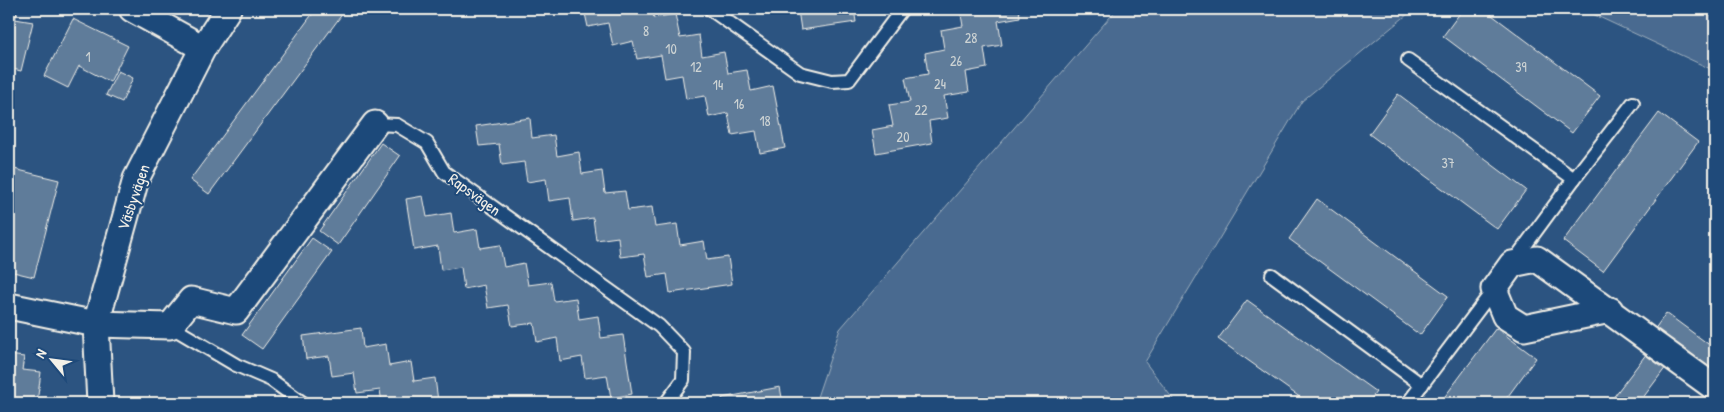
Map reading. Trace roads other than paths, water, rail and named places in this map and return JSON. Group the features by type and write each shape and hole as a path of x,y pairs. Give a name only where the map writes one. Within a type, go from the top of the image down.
{"street":[{"path":"132,9 203,48"},
{"name":"Väsbyvägen","path":"100,403 96,324 136,179 203,48 228,9"},
{"name":"Rapsvägen","path":"170,326 191,300 236,311 375,124"},
{"path":"1610,310 1524,328 1505,316 1494,289 1512,264 1538,259 1610,310 1715,388"},
{"path":"9,306 96,324 170,326"}],"lane":[{"path":"710,9 800,73 832,81 849,80 902,9"},
{"path":"1408,60 1574,179"},
{"path":"1512,264 1574,179 1633,103"},
{"name":"Rapsvägen","path":"375,124 397,125 426,143 444,172 659,326 684,352 683,380 666,403"},
{"path":"1272,275 1422,385"},
{"path":"1408,403 1494,289"},
{"path":"170,326 236,365 271,380 303,403"}]}
